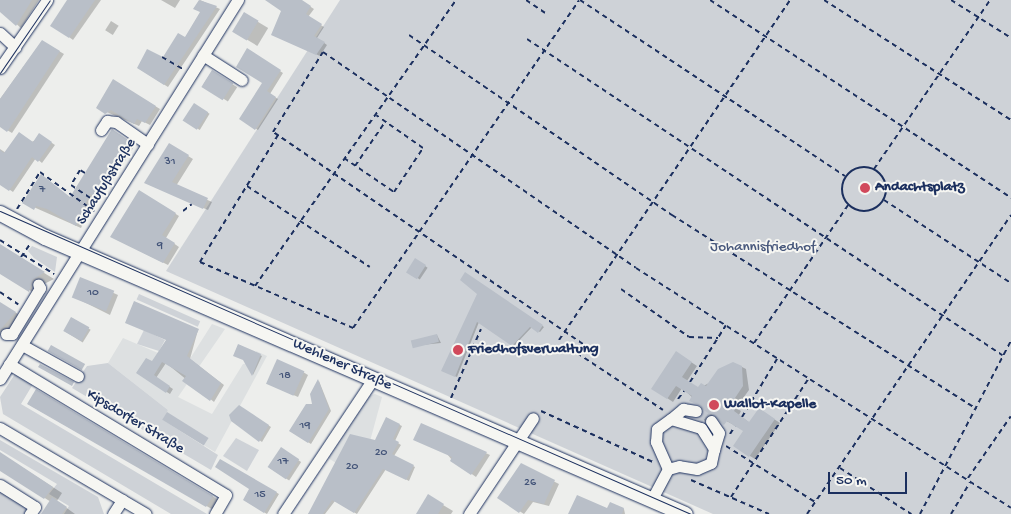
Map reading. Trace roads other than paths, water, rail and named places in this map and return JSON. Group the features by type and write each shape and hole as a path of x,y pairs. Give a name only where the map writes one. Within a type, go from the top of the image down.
{"main road":[{"name":"Wehlener Straße","path":"5,216 80,252 685,514"}],"street":[{"path":"0,68 47,0"},
{"name":"Schaufußstraße","path":"0,379 238,0"},
{"path":"0,33 15,47"},
{"path":"203,55 242,80"},
{"path":"101,130 107,121 116,122 148,144"},
{"path":"6,334 12,334 27,309 38,284"},
{"path":"27,309 39,317"},
{"path":"22,345 78,376"},
{"name":"Kipsdorfer Straße","path":"10,364 226,495 215,514"},
{"path":"283,514 373,379"},
{"path":"652,499 668,470 656,436 662,422 671,419 683,409 696,411"},
{"path":"469,514 516,441 536,414"},
{"path":"671,419 701,428 719,446"},
{"path":"668,470 705,467 719,446 719,433 711,421"},
{"path":"0,428 146,514"},
{"path":"0,485 35,507 30,514"},
{"path":"113,514 122,500"}],"tunnel":[{"path":"696,411 711,421"}],"tram line":[{"path":"0,73 50,0"},
{"path":"0,211 691,514"}],"place":[{"name":"Andachtsplatz","path":"865,188"},
{"name":"Friedhofsverwaltung","path":"458,350"},
{"name":"Wallot-Kapelle","path":"714,405"}],"park label":[{"name":"Johannisfriedhof","path":"763,248"}]}
